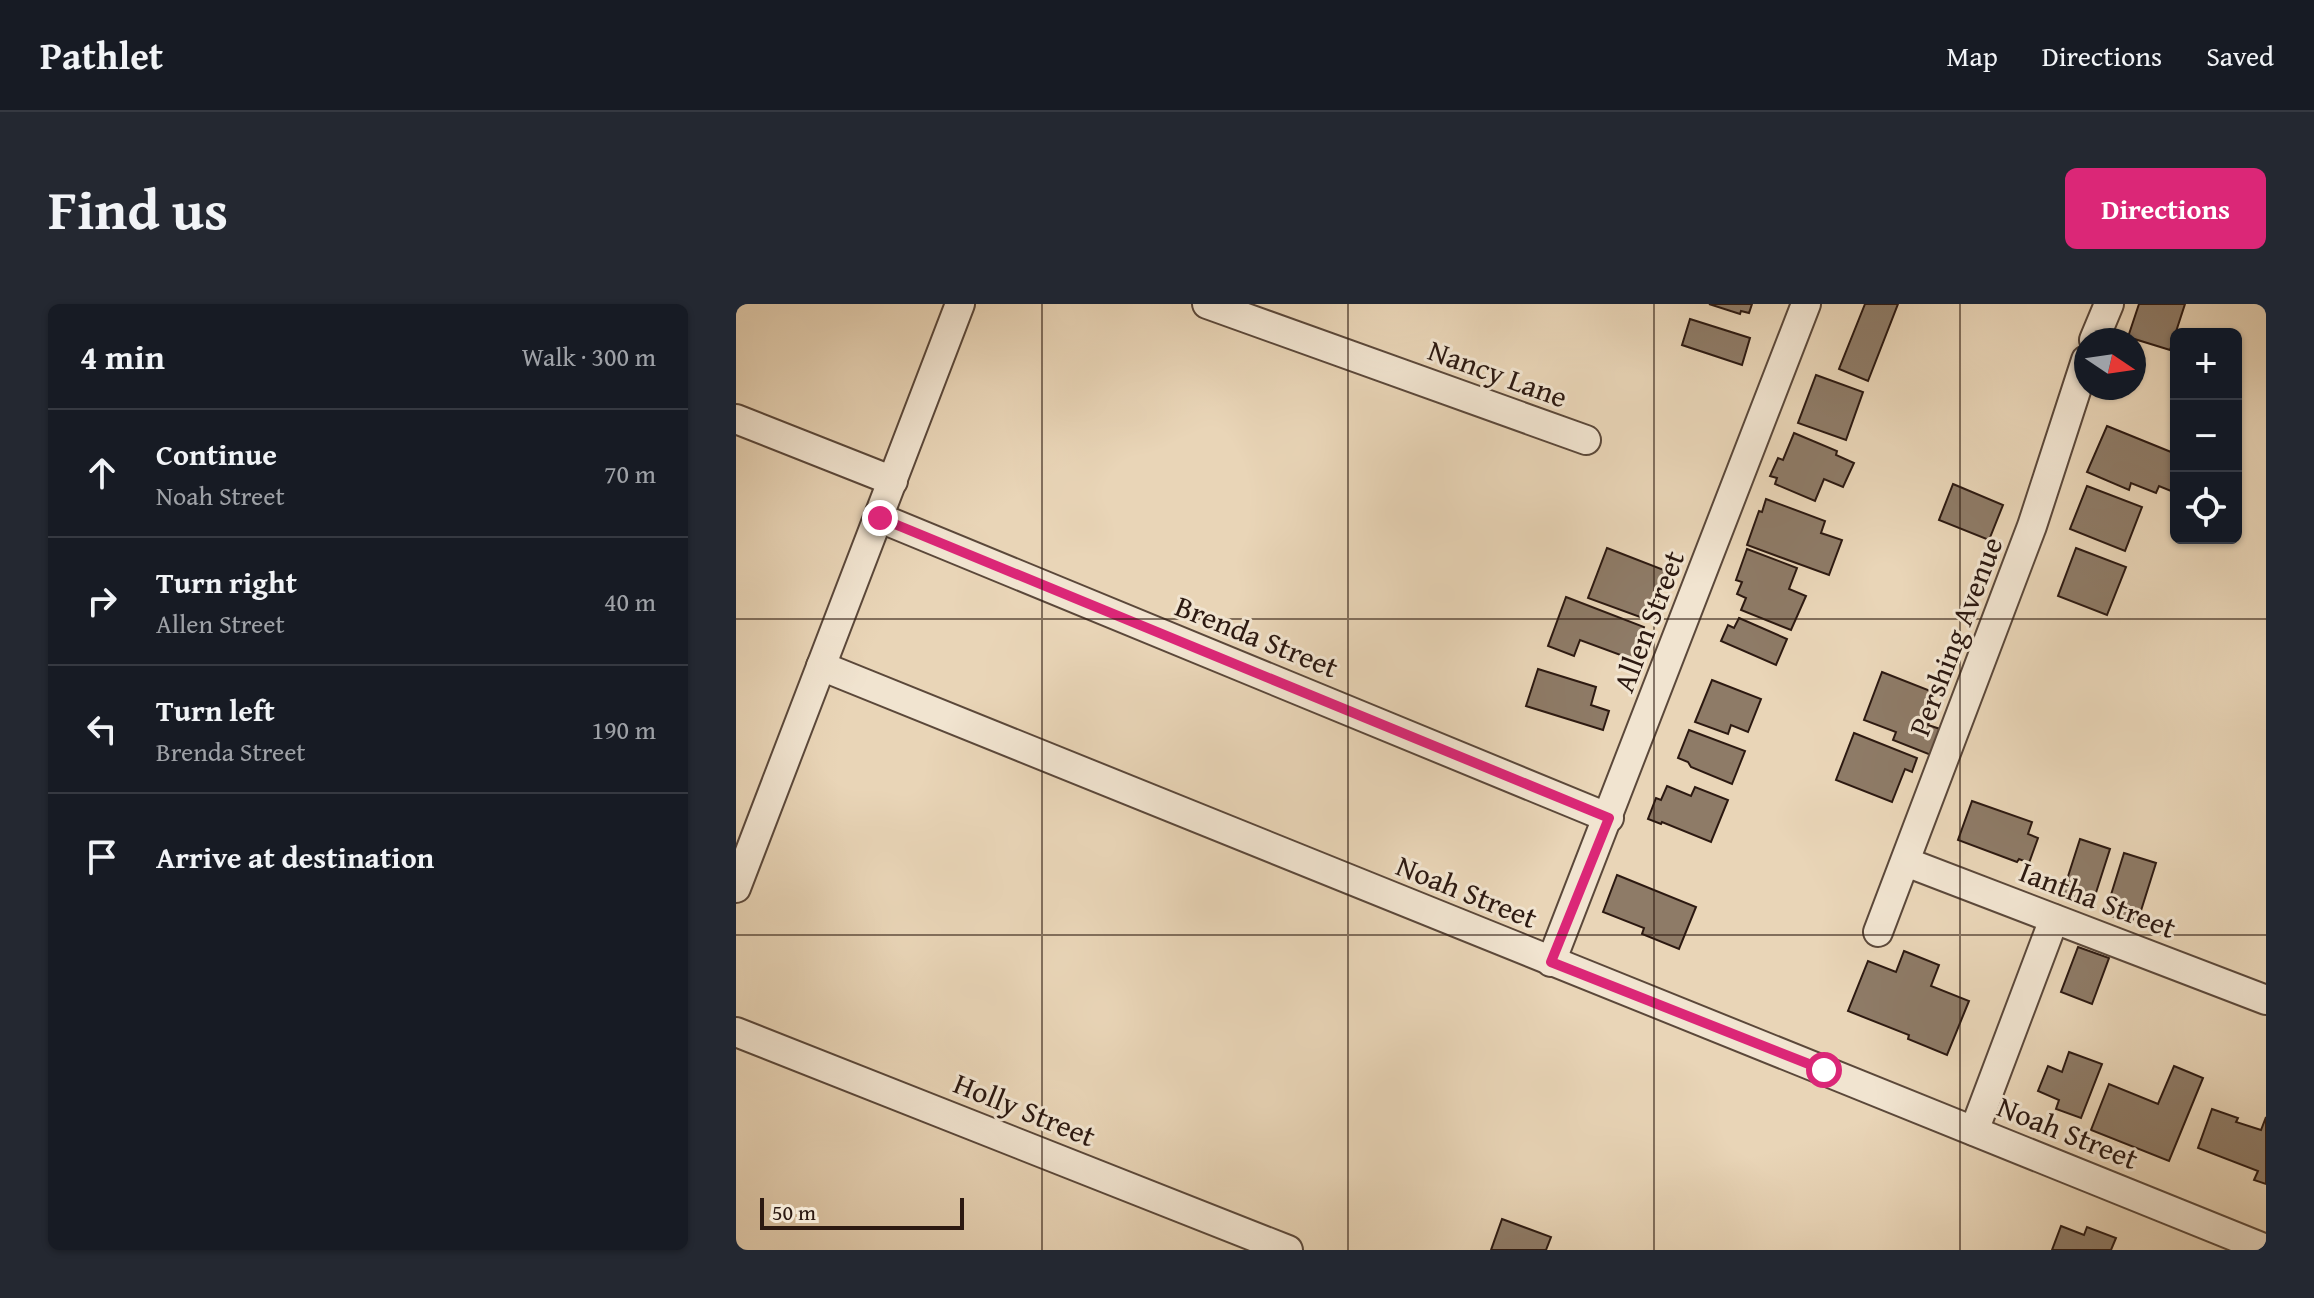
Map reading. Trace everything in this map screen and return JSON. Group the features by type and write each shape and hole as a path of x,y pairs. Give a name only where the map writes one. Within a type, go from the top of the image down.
{"street":[{"path":"736,888 960,304"},
{"name":"Nancy Lane","path":"1207,304 1586,440"},
{"name":"Allen Street","path":"1551,962 1806,304"},
{"path":"2099,328 2109,304"},
{"name":"Pershing Avenue","path":"1878,932 2032,526 2074,397"},
{"path":"736,419 893,481"},
{"name":"Brenda Street","path":"880,518 1609,818"},
{"name":"Noah Street","path":"821,666 2266,1249"},
{"name":"Iantha Street","path":"1906,862 2266,1000"},
{"path":"1974,1131 2054,919"},
{"name":"Holly Street","path":"736,1032 1288,1250"}],"building":[{"path":"1709,304 1752,304 1749,313 1741,311 1740,314"},
{"path":"1865,304 1898,304 1868,381 1839,369"},
{"path":"2139,304 2185,304 2177,328 2170,328 2170,350 2146,343 2146,328 2131,328"},
{"path":"1690,319 1750,338 1742,365 1682,345"},
{"path":"1816,375 1863,392 1846,440 1798,423"},
{"path":"2107,426 2170,452 2170,491 2159,486 2156,493 2131,483 2129,490 2087,472"},
{"path":"1794,433 1837,451 1836,455 1854,463 1843,487 1824,479 1815,501 1775,484 1777,478 1770,476 1778,458 1783,460"},
{"path":"1953,484 2003,505 1989,540 1939,520"},
{"path":"2087,486 2142,507 2125,551 2070,529"},
{"path":"1766,499 1825,521 1821,533 1842,540 1829,575 1747,545"},
{"path":"1607,548 1669,572 1651,621 1588,598"},
{"path":"2076,548 2126,567 2107,615 2058,596"},
{"path":"1747,549 1797,568 1789,589 1806,596 1791,630 1741,610 1746,598 1737,594 1742,582 1736,580"},
{"path":"1566,597 1644,627 1634,660 1580,640 1574,656 1548,646"},
{"path":"1739,618 1787,639 1776,665 1721,641 1728,625 1734,628"},
{"path":"1538,669 1596,687 1591,705 1609,711 1603,730 1526,706"},
{"path":"1882,672 1933,692 1928,705 1935,708 1928,725 1940,729 1931,755 1893,740 1896,732 1864,720"},
{"path":"1712,680 1761,699 1748,732 1731,725 1728,734 1695,722"},
{"path":"1689,730 1745,751 1732,784 1691,767 1688,762 1678,758"},
{"path":"1854,733 1917,758 1912,772 1905,769 1892,802 1836,780"},
{"path":"1667,786 1691,796 1695,787 1728,800 1711,842 1648,819 1656,798 1661,800"},
{"path":"1972,801 2032,822 2028,834 2038,838 2029,863 2019,859 2017,862 1958,840"},
{"path":"2080,839 2110,849 2093,902 2063,892"},
{"path":"2124,853 2156,863 2139,917 2134,915 2132,922 2105,914"},
{"path":"1617,875 1696,907 1679,949 1642,934 1644,928 1603,912"},
{"path":"2078,947 2109,958 2092,1004 2061,992"},
{"path":"1904,951 1939,965 1931,986 1969,1001 1947,1055 1908,1039 1909,1035 1848,1011 1868,961 1896,972"},
{"path":"2069,1052 2102,1064 2081,1118 2056,1109 2059,1100 2038,1091 2048,1066 2062,1072"},
{"path":"2174,1066 2203,1078 2169,1161 2091,1130 2109,1084 2158,1104"},
{"path":"2212,1109 2238,1118 2236,1122 2261,1130 2266,1117 2266,1184 2254,1180 2258,1171 2198,1148"},
{"path":"1502,1219 1551,1237 1546,1250 1491,1250"},
{"path":"2061,1226 2084,1235 2087,1227 2116,1238 2111,1250 2052,1250"}],"route":[{"path":"880,518 1609,818 1551,962 1824,1070"}]}
